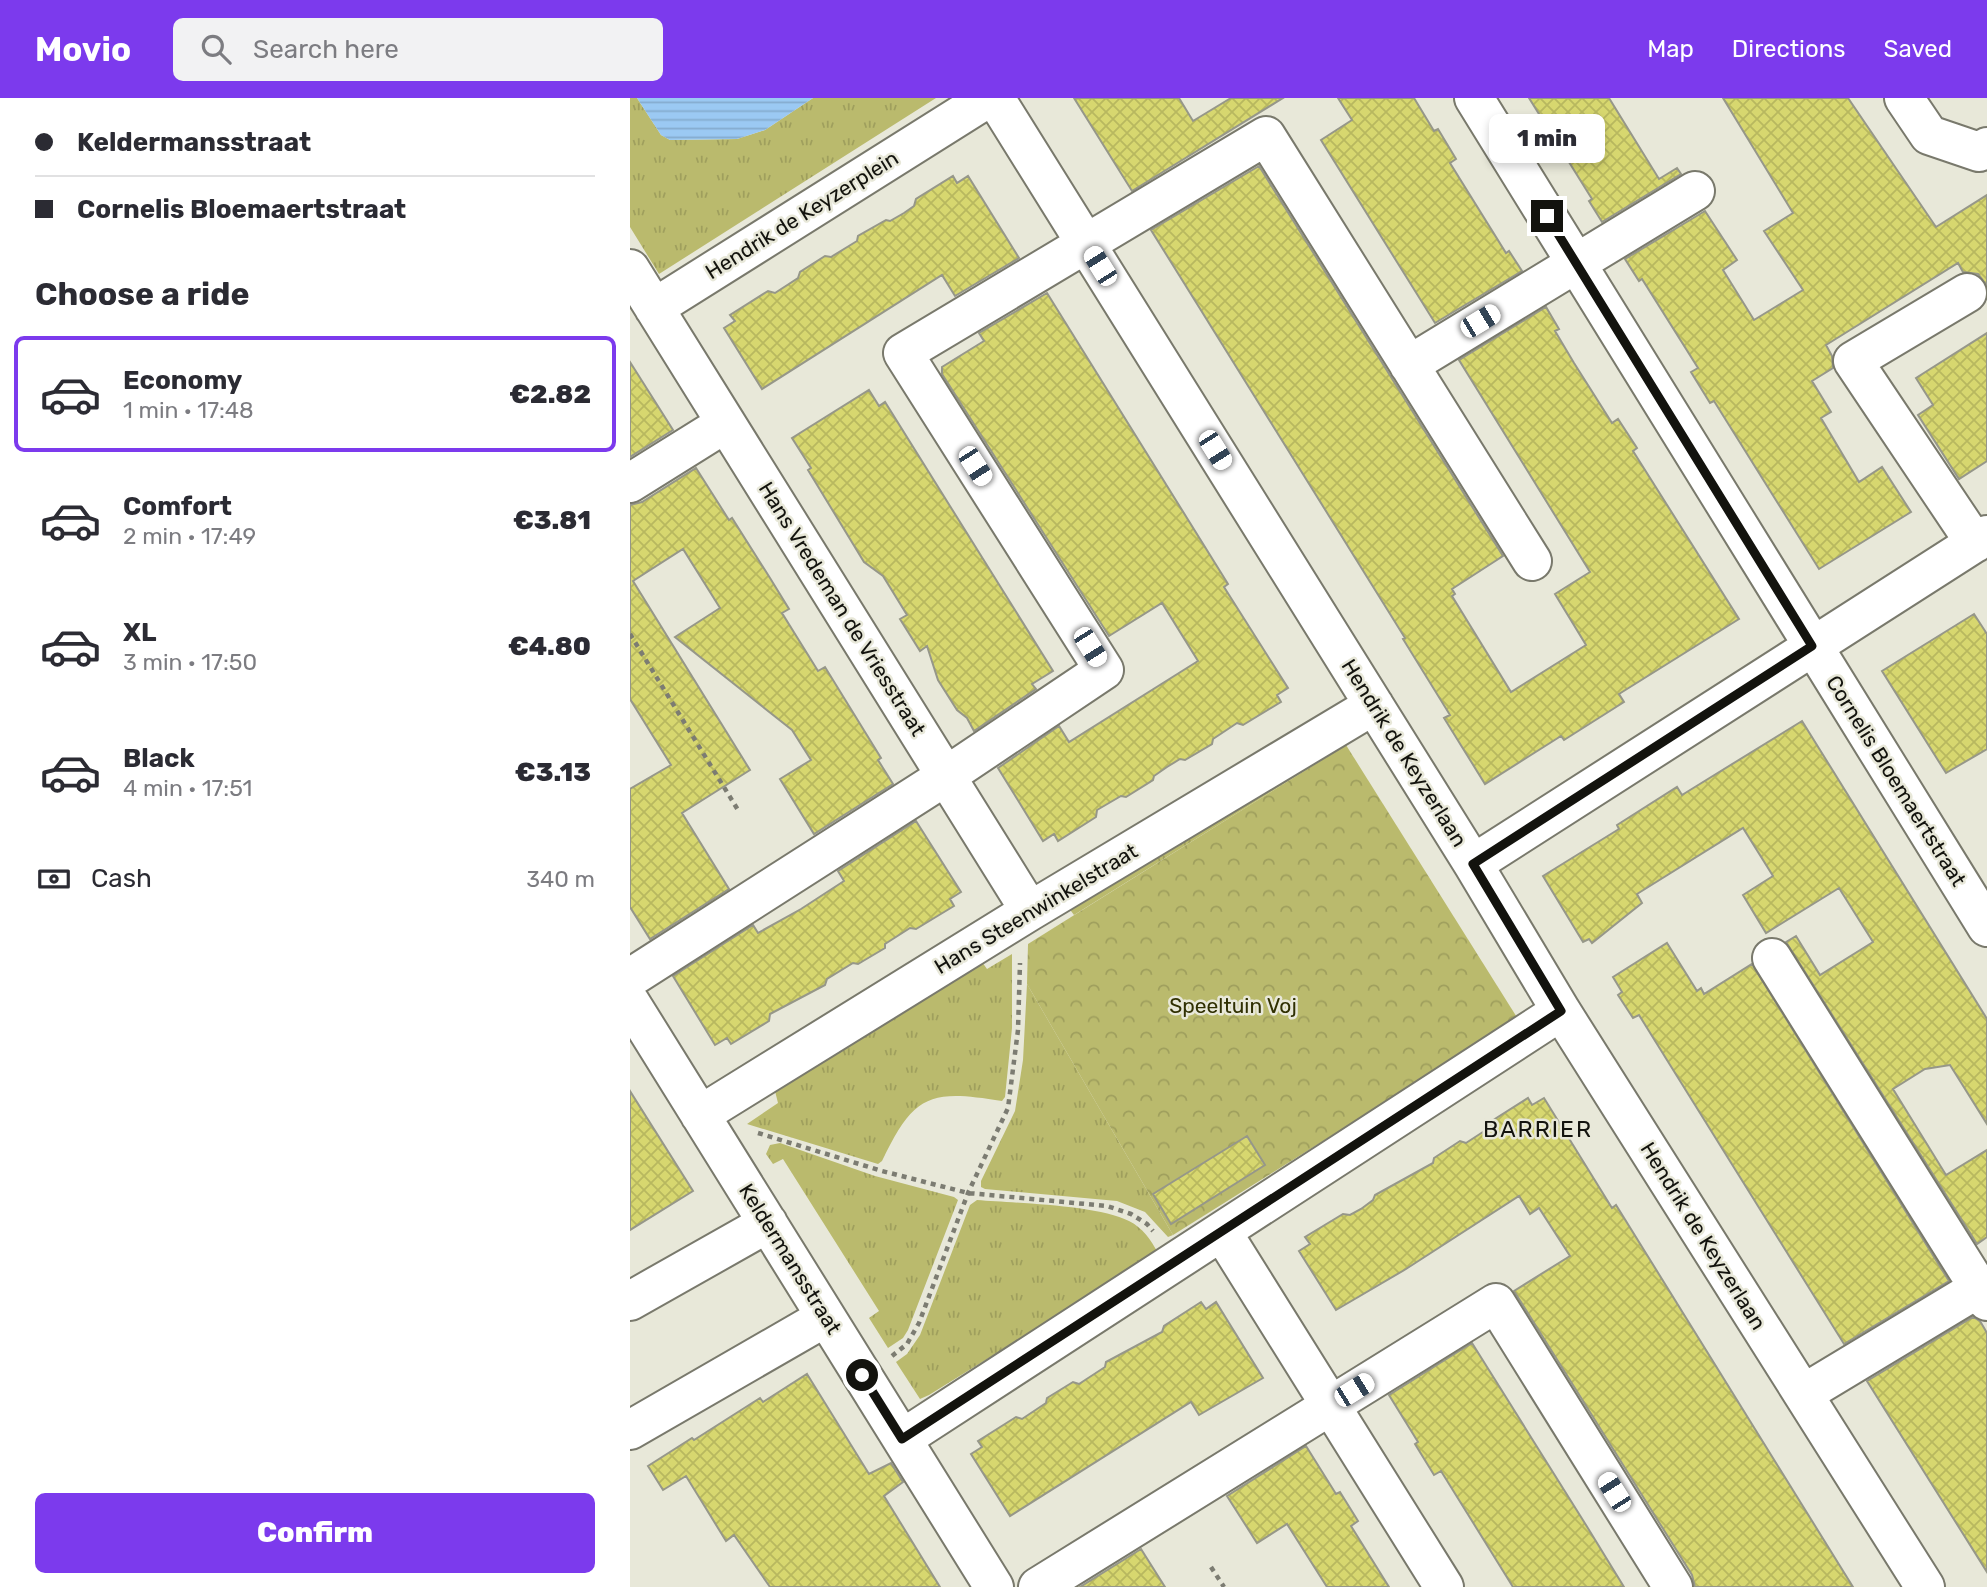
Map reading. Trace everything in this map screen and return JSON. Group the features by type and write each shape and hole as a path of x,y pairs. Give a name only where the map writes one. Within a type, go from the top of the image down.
{"street":[{"name":"Hendrik de Keyzerplein","path":"654,308 988,98"},
{"name":"Hendrik de Keyzerlaan","path":"995,98 1473,864 1561,1011 1925,1587"},
{"name":"Cornelis Bloemaertstraat","path":"1474,98 1987,927"},
{"path":"1905,98 1929,135 1979,152 1987,147"},
{"path":"630,978 946,776 1104,670 903,353 1266,136 1532,561"},
{"path":"1409,365 1695,191"},
{"path":"630,269 654,308"},
{"path":"1473,864 1981,539 1853,361 1967,293"},
{"name":"Hans Vredeman de Vriesstraat","path":"654,308 1030,911"},
{"path":"630,483 726,423"},
{"name":"Hans Steenwinkelstraat","path":"700,1115 1030,911 1374,705"},
{"path":"1772,958 1983,1294 1803,1394"},
{"name":"Keldermansstraat","path":"630,1002 993,1587"},
{"path":"902,1439 1561,1011"},
{"path":"630,1301 768,1223"},
{"path":"1222,1232 1444,1587"},
{"path":"1038,1587 1496,1303 1673,1587"},
{"path":"630,1430 826,1317"}],"path":[{"path":"630,634 738,810"},
{"path":"862,1375 907,1344 919,1323 968,1193 1008,1108 1018,1030 1021,948 1030,911"},
{"path":"700,1115 882,1171 968,1193 1107,1206 1131,1214 1147,1224 1174,1261"},
{"path":"1211,1567 1224,1587"}],"green space":[{"path":"630,98 637,98 661,135 670,140 737,139 765,130 813,98 936,98 659,274 630,227"},
{"path":"1341,736 1346,745 1074,915 1068,907"},
{"name":"Speeltuin Voj","path":"1346,745 1518,1019 1173,1235 1027,984 1028,944"},
{"path":"1012,954 1012,1028 1005,1097 1002,1101 957,1096 927,1101 915,1109 904,1122 878,1164 747,1124 778,1103 775,1091 982,962 987,969"},
{"path":"1027,984 1173,1235 1168,1237 1145,1212 1117,1201 981,1187 981,1181 1015,1111 1023,1060"},
{"path":"780,1143 875,1176 958,1200 908,1330 903,1338 888,1348 869,1318 879,1311 783,1159 773,1164 766,1154 770,1145"},
{"path":"977,1200 1098,1211 1129,1221 1138,1227 1158,1253 920,1399 896,1362 907,1354 920,1335 970,1205"}],"water":[{"path":"637,98 813,98 765,130 737,139 670,140 661,135"}],"building":[{"path":"1074,98 1179,98 1193,121 1231,98 1283,98 1132,191"},
{"path":"1338,98 1414,98 1434,131 1438,129 1456,159 1450,163 1506,253 1509,251 1522,271 1435,323 1321,140 1352,120"},
{"path":"1529,98 1609,98 1659,179 1677,168 1681,174 1602,222 1589,201 1592,199"},
{"path":"1723,98 1848,98 1936,227 1987,195 1987,286 1978,274 1963,272 1958,263 1826,345 1832,356 1833,368 1812,381 1831,412 1821,418 1859,482 1882,467 1911,512 1819,569 1714,401 1710,403 1691,372 1698,368 1642,279 1639,281 1625,259 1705,211 1737,260 1723,270 1754,320 1803,290 1764,231 1793,213"},
{"path":"1259,166 1503,556 1452,589 1455,594 1452,596 1511,692 1586,645 1555,594 1590,572 1459,360 1546,307 1559,329 1555,331 1574,363 1612,423 1618,419 1637,448 1633,451 1739,619 1619,694 1624,702 1564,740 1561,736 1485,784 1444,718 1450,715 1403,639 1405,638 1151,230"},
{"path":"953,176 957,183 968,176 1019,258 955,296 942,275 762,389 724,328 735,321 730,315 768,291 775,293 825,256 831,257 857,241 858,236 904,213 914,206 916,199"},
{"path":"1047,293 1228,584 1224,587 1288,688 1277,695 1281,702 1243,725 1237,723 1213,739 1212,744 1167,767 1154,776 1153,780 1126,797 1121,796 1097,810 1096,817 1058,841 1054,834 1043,841 998,768 1059,726 1069,742 1198,661 1162,603 1109,636 942,374 942,367 984,341 979,333"},
{"path":"1987,333 1987,461 1959,479 1918,415 1933,405 1916,378"},
{"path":"630,362 673,430 630,457"},
{"path":"869,390 879,406 885,402 1053,671 1032,684 1036,689 974,731 938,680 927,646 920,651 900,619 907,615 883,576 864,562 808,470 811,468 792,438"},
{"path":"696,468 770,578 789,609 782,613 818,671 825,667 881,758 878,760 893,784 814,834 780,779 811,760 792,730 675,637 720,608 683,549 633,581 750,770 682,813 729,889 650,939 630,907 630,789 671,765 630,699 630,505 642,502"},
{"path":"1974,614 1987,634 1987,749 1946,773 1882,671"},
{"path":"1802,721 1987,1019 1987,1124 1950,1065 1925,1069 1893,1089 1946,1175 1987,1150 1987,1237 1977,1244 1786,942 1796,936 1820,975 1873,942 1839,888 1766,933 1743,895 1773,876 1743,828 1637,894 1642,903 1592,943 1589,939 1583,942 1543,876 1619,829 1617,825 1677,787 1682,795"},
{"path":"916,821 961,892 950,899 954,906 916,929 910,928 885,944 885,948 827,979 825,985 770,1014 769,1021 731,1044 727,1038 715,1045 673,976 753,925 758,933 801,909 844,881 838,871"},
{"path":"1667,943 1697,991 1701,988 1704,994 1752,964 1949,1281 1844,1344 1639,1015 1633,1018 1618,995 1622,992 1613,977"},
{"path":"630,1091 693,1191 630,1230"},
{"path":"1528,1098 1532,1105 1544,1098 1612,1208 1616,1205 1853,1587 1695,1587 1692,1575 1514,1291 1570,1256 1539,1208 1530,1214 1519,1196 1406,1269 1336,1310 1299,1251 1310,1244 1305,1237 1343,1214 1350,1215 1361,1209 1373,1200 1375,1195 1433,1163 1434,1158 1460,1141 1466,1143 1489,1128 1490,1122"},
{"path":"1247,1136 1265,1165 1171,1224 1153,1194"},
{"path":"1201,1302 1206,1309 1216,1302 1263,1378 1199,1415 1191,1402 1010,1516 971,1454 982,1447 978,1441 1016,1417 1022,1419 1046,1403 1047,1398 1073,1382 1079,1384 1105,1367 1106,1362 1162,1332 1164,1326"},
{"path":"1973,1317 1980,1321 1987,1333 1987,1572 1867,1381"},
{"path":"1472,1343 1624,1587 1513,1587 1441,1471 1434,1475 1415,1444 1418,1442 1389,1395"},
{"path":"807,1374 869,1474 891,1463 903,1482 884,1496 940,1587 770,1587 734,1535 726,1541 686,1476 663,1490 648,1466 760,1398 763,1402"},
{"path":"1306,1446 1336,1494 1340,1492 1358,1521 1351,1526 1389,1587 1327,1587 1287,1524 1257,1543 1227,1496"},
{"path":"1141,1549 1165,1587 1080,1587"}],"district":[{"name":"BARRIER","path":"1538,1129"}],"route":[{"path":"862,1375 902,1439 1561,1011 1473,864 1812,646 1547,216"}]}
